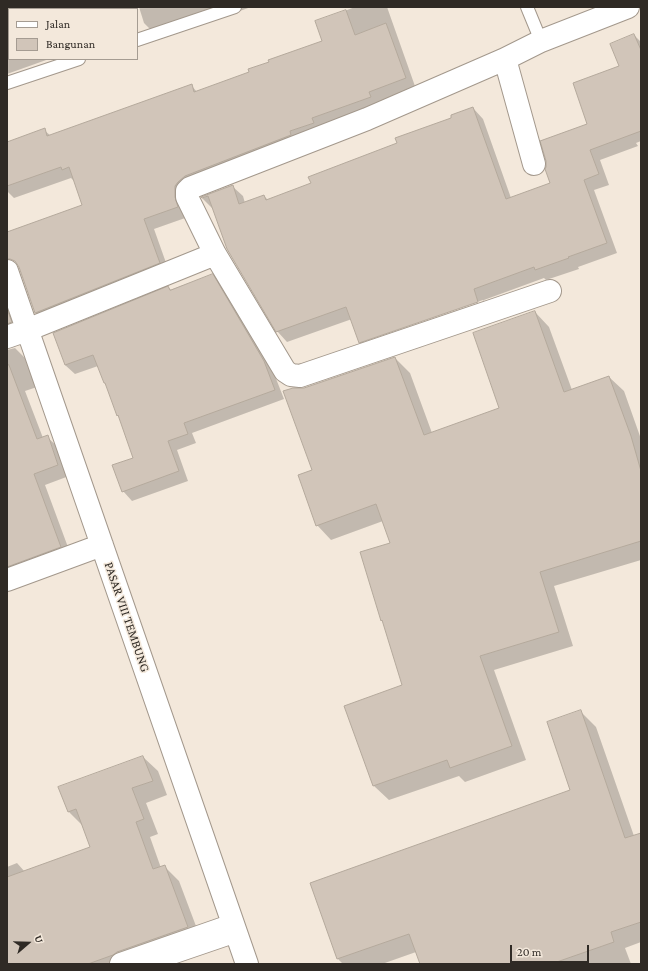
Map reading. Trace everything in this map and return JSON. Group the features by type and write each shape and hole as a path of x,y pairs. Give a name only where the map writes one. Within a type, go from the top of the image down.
{"street":[{"path":"550,291 300,376 291,375 285,371 216,254 187,198 187,191 190,188 367,119 505,60 541,41 628,7"},
{"path":"505,60 534,164"},
{"path":"7,337 216,254"},
{"name":"PASAR VIII TEMBUNG","path":"7,271 247,964"},
{"path":"7,580 102,545"},
{"path":"121,964 235,930"}],"lane":[{"path":"527,7 541,41"},
{"path":"138,40 235,8"},
{"path":"7,83 76,60"},
{"path":"155,964 235,930"}],"building":[{"path":"346,10 355,35 386,23 406,78 369,92 371,97 312,118 314,123 290,131 291,135 185,176 175,186 175,197 178,207 144,219 160,263 35,313 19,267 15,261 7,259 7,232 82,205 69,167 62,170 61,167 7,186 7,142 45,128 47,136 192,84 194,92 249,72 248,69 269,62 268,60 322,41 315,21"},
{"path":"634,34 641,50 641,131 590,150 599,174 584,180 607,243 535,270 534,267 474,289 478,302 359,343 346,307 276,332 227,249 208,196 201,197 233,185 239,204 264,195 266,200 311,183 308,177 397,143 395,138 451,118 451,115 473,107 506,199 550,183 545,169 546,161 540,141 587,124 573,83 619,66 610,44"},
{"path":"213,274 264,361 275,390 184,423 188,434 168,441 179,471 122,492 112,465 133,458 118,415 117,416 93,355 65,365 53,333 168,286 170,290"},
{"path":"7,309 12,322 7,324"},
{"path":"535,311 564,392 609,376 631,436 641,471 641,541 540,572 559,632 480,656 512,746 450,768 447,760 373,786 344,706 402,685 360,552 390,543 376,504 316,526 298,475 312,470 283,391 293,388 304,388 395,357 424,435 499,408 473,333"},
{"path":"9,365 37,439 48,435 58,465 34,474 61,547 7,567 7,366"},
{"path":"581,710 625,838 641,833 641,922 611,932 614,942 551,964 420,964 409,934 337,959 310,883 570,790 547,722"},
{"path":"143,756 153,781 132,788 144,819 136,822 153,869 165,865 188,927 88,964 7,964 7,877 90,847 76,809 68,812 58,787"}]}
